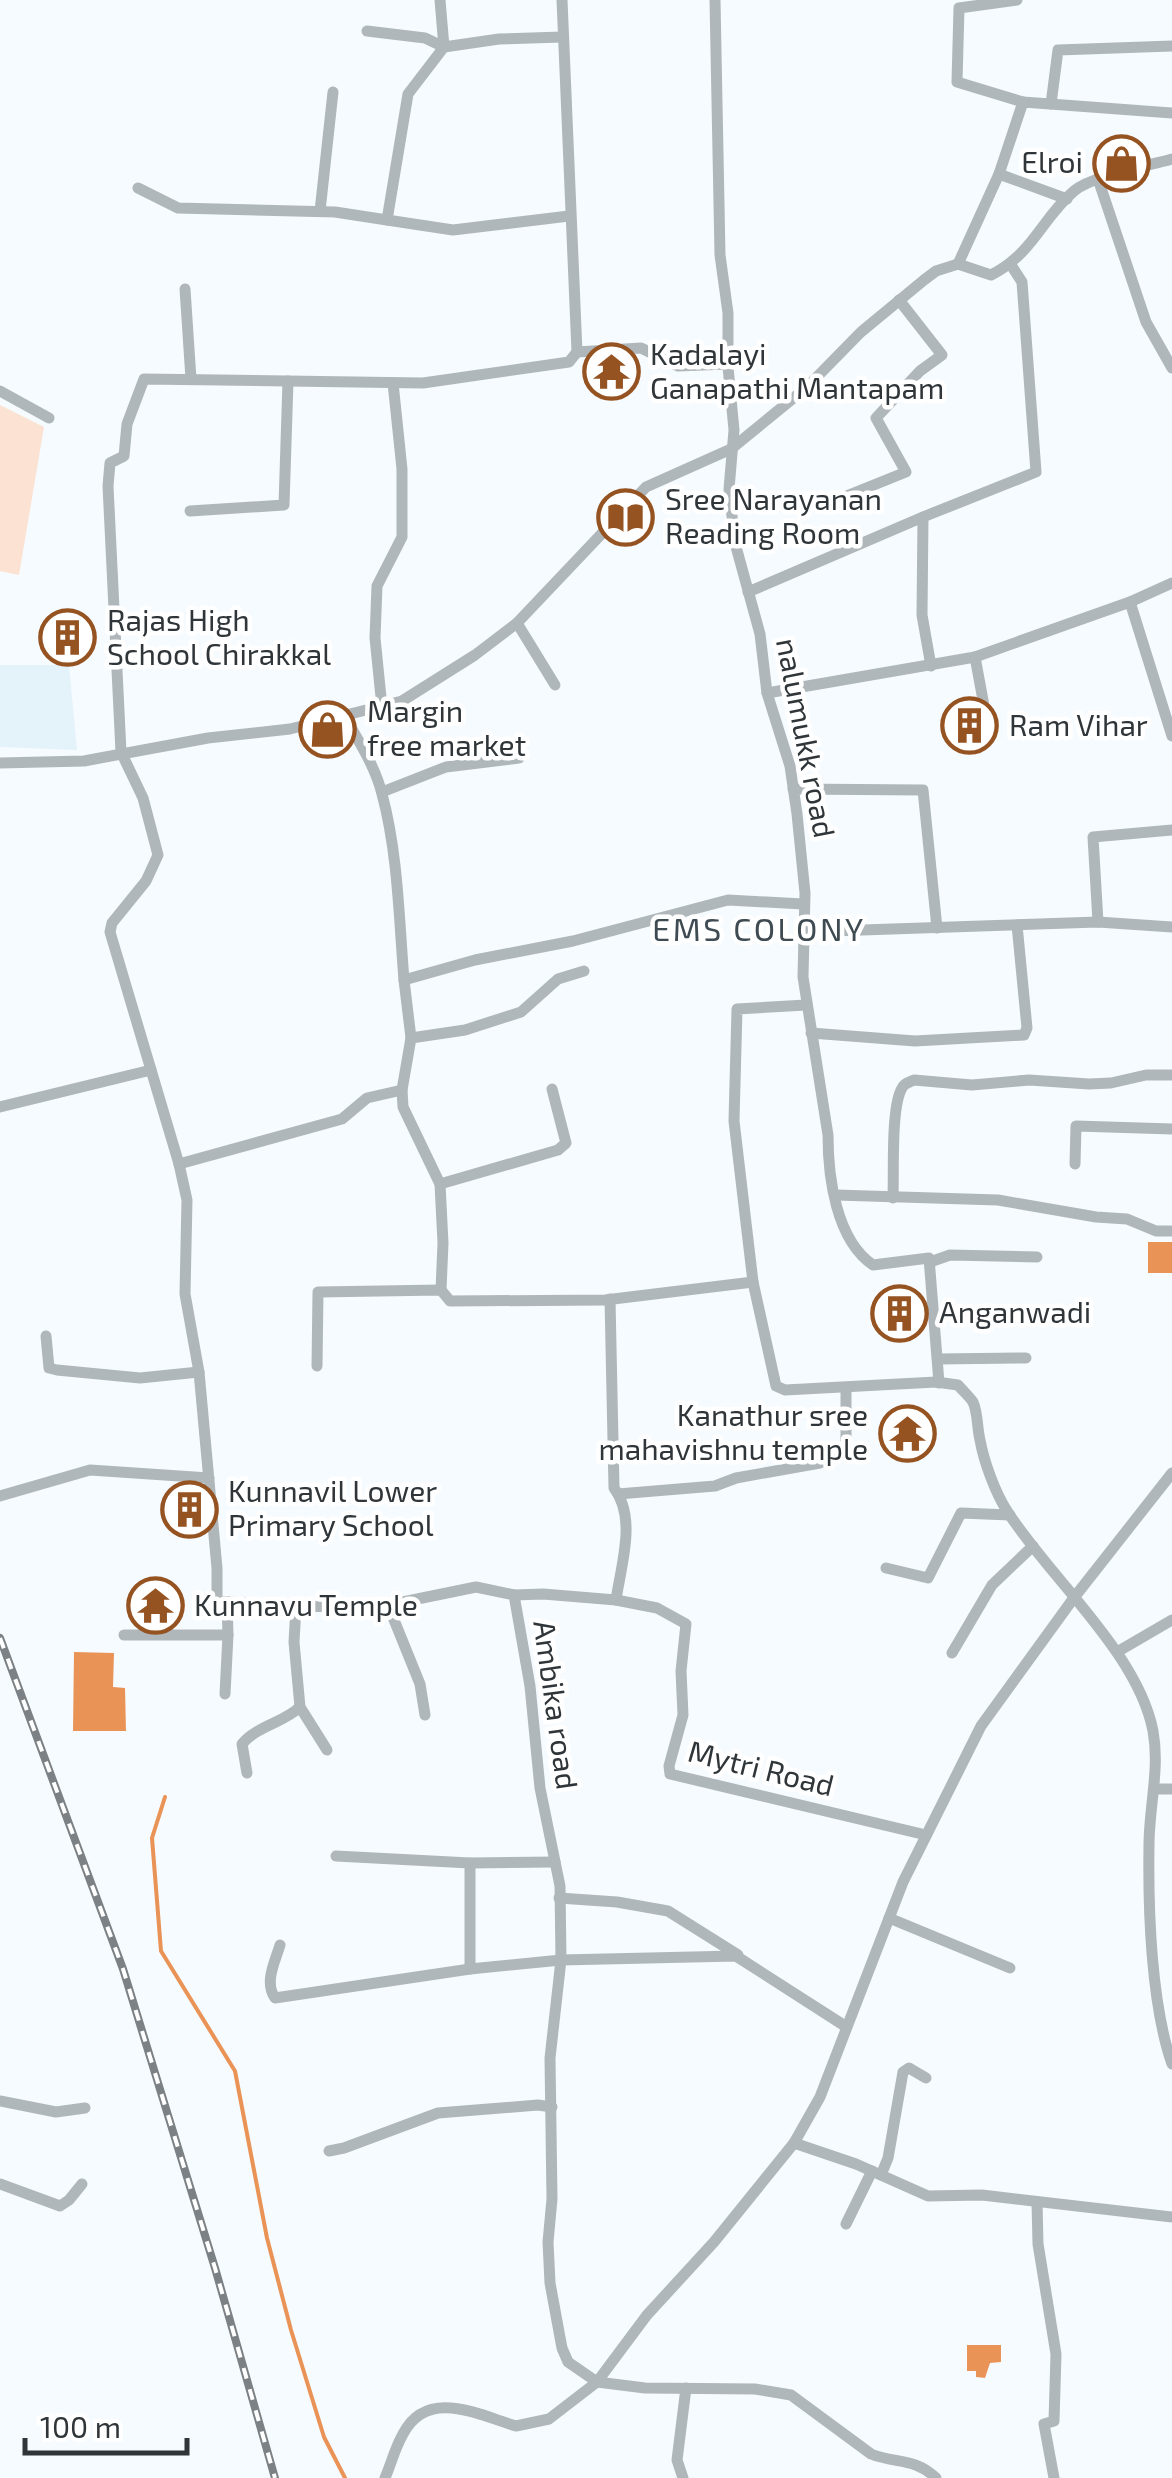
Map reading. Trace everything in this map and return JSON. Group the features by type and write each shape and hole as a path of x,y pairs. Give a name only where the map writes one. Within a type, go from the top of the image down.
{"street":[{"path":"387,220 408,94 444,47 440,0"},
{"path":"225,1694 228,1602 217,1601 199,1372 185,1294 186,1200 179,1164 110,932 146,881 158,855 142,798 120,752 110,462 124,456 127,424 144,378 423,383 569,362 576,352 562,0"},
{"name":"nalumukk road","path":"715,0 716,164 734,430 729,488 735,543 760,634 767,693 793,789 804,864 806,1006 828,1135 828,1157 842,1223 859,1256 873,1265 930,1258 930,1262 950,1255 1037,1257"},
{"path":"1017,0 960,8 957,82 1023,102 1172,112"},
{"path":"367,31 425,38 444,47 500,39 562,37"},
{"path":"1051,104 1058,50 1172,46"},
{"path":"320,212 333,92"},
{"path":"958,264 999,174 1023,102"},
{"path":"0,763 84,761 120,752 290,729 402,701 517,623 646,487 732,448 807,387 861,332 936,271 958,264 991,275 1011,265 1075,190 1098,179 1172,159"},
{"path":"999,174 1067,199"},
{"path":"1098,179 1146,322 1172,368"},
{"path":"138,188 178,208 320,212 453,230 569,216"},
{"path":"748,592 1036,472 1022,282 1011,265"},
{"path":"186,289 191,379"},
{"path":"824,505 906,472 876,418 920,371 942,356 899,300"},
{"path":"576,352 641,348 678,366 728,364"},
{"path":"190,510 284,505 288,381"},
{"path":"382,707 375,638 377,586 402,537 402,469 393,383"},
{"path":"0,391 50,418"},
{"path":"923,517 922,616 931,666"},
{"path":"767,693 975,657 1130,602 1172,583"},
{"path":"1130,602 1172,736"},
{"path":"517,623 555,686"},
{"path":"975,657 985,711"},
{"path":"1154,677 1168,679"},
{"path":"345,718 367,754 382,792 391,840 411,1038 402,1090 404,1106 440,1184 440,1290 450,1301 610,1299 753,1282"},
{"path":"382,792 446,767 519,758"},
{"path":"793,789 923,790 936,928"},
{"path":"1098,922 1093,837 1172,830"},
{"path":"404,980 728,900 804,904"},
{"path":"803,932 1098,922 1172,927"},
{"path":"811,1033 915,1041 1024,1035 1027,1028 1017,925"},
{"path":"411,1038 464,1030 521,1012 558,979 584,970"},
{"path":"806,1006 737,1008 734,1121 753,1282 776,1386 785,1390 846,1389 940,1383 958,1385 974,1404 980,1444 1010,1516 1118,1652 1144,1702 1153,1732 1155,1789 1149,1842 1152,1945 1165,2043 1172,2064"},
{"path":"0,1107 151,1070"},
{"path":"893,1198 898,1108 906,1083 914,1080 1003,1084 1029,1080 1100,1084 1172,1076"},
{"path":"179,1164 342,1119 367,1098 402,1090"},
{"path":"440,1184 558,1150 566,1143 552,1090"},
{"path":"1075,1164 1076,1126 1172,1129"},
{"path":"836,1195 998,1200 1127,1219 1156,1231 1172,1231"},
{"path":"930,1262 940,1383"},
{"path":"317,1366 318,1292 440,1290"},
{"path":"610,1299 614,1488 623,1501 626,1535 616,1600"},
{"path":"46,1336 47,1361 50,1368 57,1370 140,1378 199,1372"},
{"path":"938,1359 1026,1358"},
{"path":"618,1494 715,1486 736,1478 820,1463 846,1452 846,1389"},
{"path":"0,1496 90,1470 209,1478"},
{"path":"385,2478 404,2431 424,2412 448,2406 528,2426 549,2420 597,2382 647,2314 714,2242 794,2143 820,2097 888,1918 981,1726 1073,1599 1172,1473"},
{"path":"886,1568 928,1578 960,1513 1010,1516"},
{"path":"952,1653 992,1586 1033,1546"},
{"name":"Ambika road","path":"228,1602 388,1605 476,1587 514,1595 558,1898 560,1960 550,2058 550,2283 568,2362 597,2382"},
{"name":"Mytri Road","path":"514,1595 616,1600 657,1608 686,1624 681,1671 683,1715 668,1766 670,1774 926,1836"},
{"path":"388,1605 420,1684 425,1714"},
{"path":"296,1606 294,1642 300,1707 327,1750"},
{"path":"1118,1652 1172,1620"},
{"path":"124,1635 228,1634"},
{"path":"247,1773 242,1744 249,1736 286,1720 300,1707"},
{"path":"1155,1789 1172,1789"},
{"path":"336,1856 470,1863 555,1862"},
{"path":"470,1863 470,1969"},
{"path":"558,1898 668,1911 845,2026"},
{"path":"888,1918 1010,1968"},
{"path":"280,1945 270,1978 270,1992 275,1998 560,1960 736,1956 845,2026"},
{"path":"846,2224 888,2158 903,2072 909,2068 926,2078"},
{"path":"0,2102 56,2112 85,2108"},
{"path":"330,2151 438,2113 552,2107"},
{"path":"794,2143 928,2196 982,2195 1172,2217"},
{"path":"0,2184 60,2206 82,2184"},
{"path":"1037,2202 1038,2244 1056,2354 1054,2421 1044,2424 1054,2478"},
{"path":"597,2382 755,2389 791,2395 871,2454 884,2460 914,2462 936,2478"},
{"path":"683,2478 677,2460 686,2388"}],"shaded area":[{"path":"0,405 44,427 19,575 0,571"},
{"path":"0,665 69,665 77,750 0,747"},
{"path":"1148,1242 1172,1242 1172,1273 1148,1273"},
{"path":"74,1652 114,1653 113,1687 125,1688 126,1731 73,1731"},
{"path":"967,2345 1001,2345 1001,2362 990,2363 985,2378 976,2377 976,2371 967,2371"}],"waterway":[{"path":"165,1797 152,1838 161,1951 235,2071 267,2238 291,2330 324,2437 345,2478"}],"railway":[{"path":"0,1638 123,1969 275,2478"}],"place":[{"name":"Elroi","path":"1122,163"},
{"name":"Kadalayi Ganapathi Mantapam","path":"611,372"},
{"name":"Sree Narayanan Reading Room","path":"626,517"},
{"name":"Rajas High School Chirakkal","path":"68,638"},
{"name":"Ram Vihar","path":"970,726"},
{"name":"Margin free market","path":"328,729"},
{"name":"Anganwadi","path":"900,1313"},
{"name":"Kanathur sree mahavishnu temple","path":"907,1433"},
{"name":"Kunnavil Lower Primary School","path":"189,1509"},
{"name":"Kunnavu Temple","path":"155,1606"}],"district":[{"name":"EMS COLONY","path":"759,930"}]}
